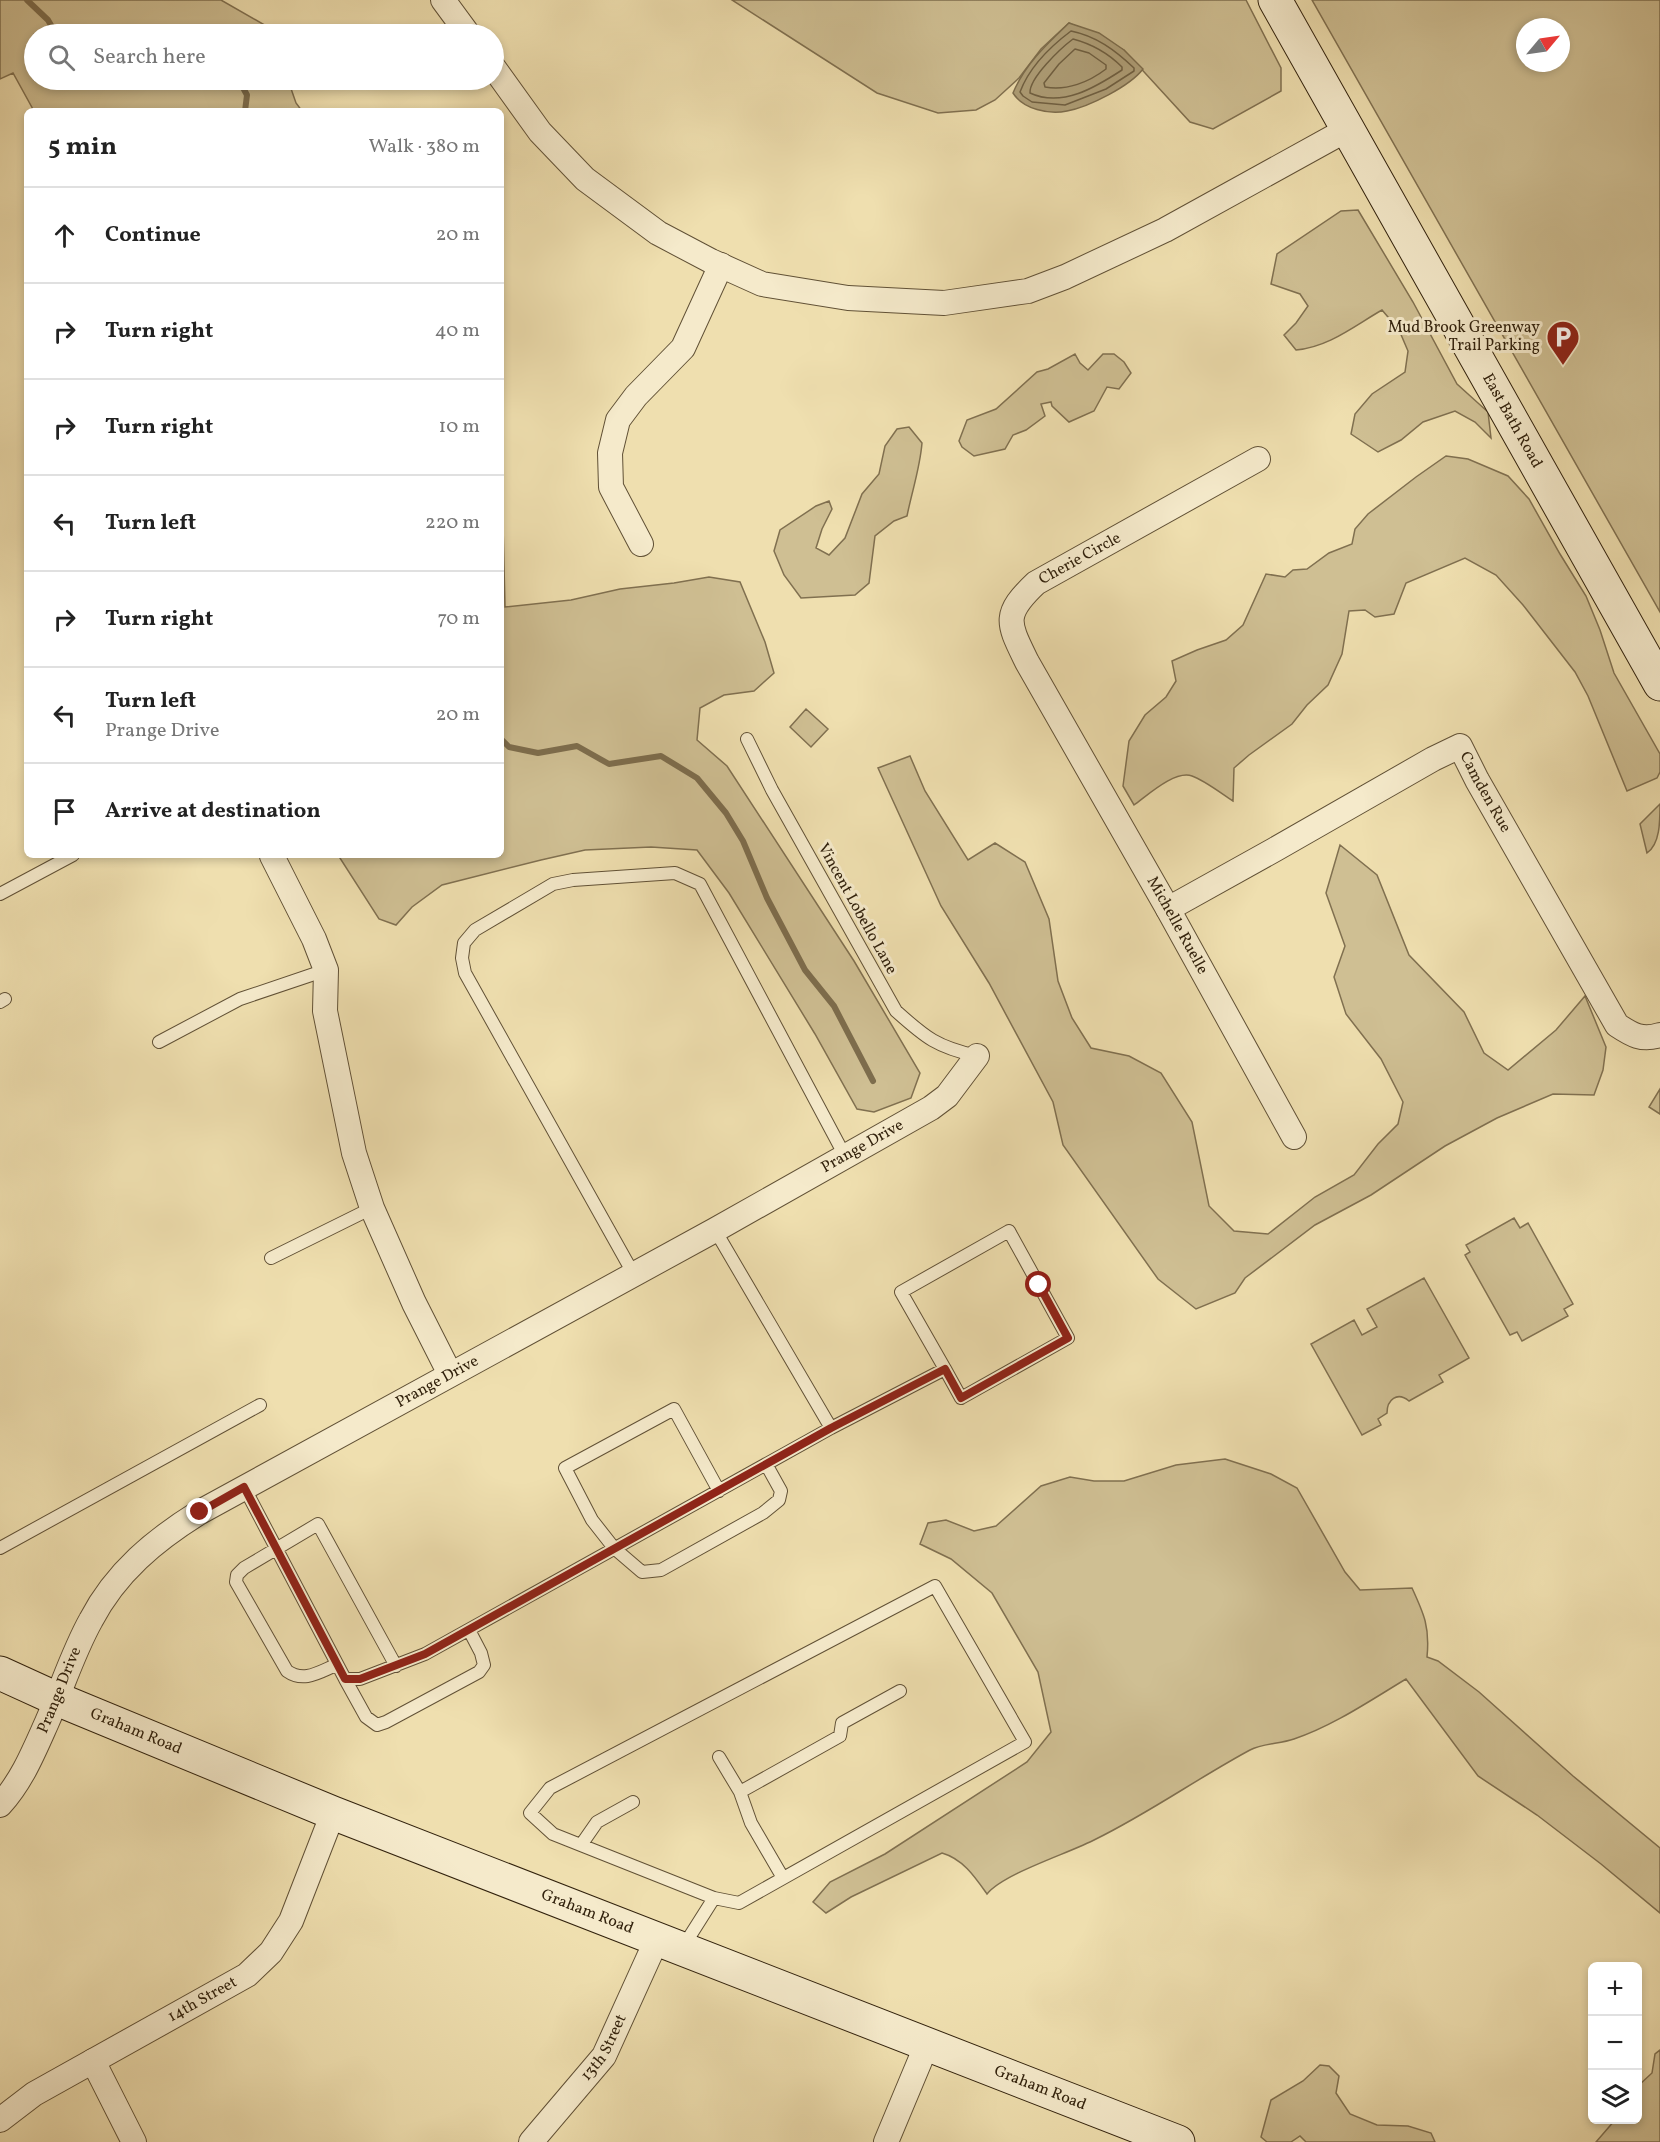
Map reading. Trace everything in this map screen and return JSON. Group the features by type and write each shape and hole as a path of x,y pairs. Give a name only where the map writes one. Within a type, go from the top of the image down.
{"main road":[{"name":"East Bath Road","path":"1275,0 1660,684"},
{"name":"Graham Road","path":"0,1673 57,1699 333,1813 1178,2142"}],"street":[{"path":"443,0 461,24"},
{"path":"504,82 540,132 585,179 658,233 762,284 848,298 944,303 1028,291 1065,277 1166,230 1348,129"},
{"path":"641,544 611,487 610,453 618,420 636,396 683,348 721,265"},
{"name":"Cherie Circle","path":"1058,717 1012,632 1012,615 1019,599 1036,583 1258,459"},
{"name":"Michelle Ruelle","path":"1058,717 1168,909 1294,1137"},
{"name":"Camden Rue","path":"1168,909 1433,759 1460,746 1477,780 1617,1025 1634,1036 1649,1039 1660,1035"},
{"path":"273,858 314,939 326,970 325,1011 354,1153 372,1208 414,1303 450,1374"},
{"name":"Prange Drive","path":"0,1805 26,1770 92,1618 111,1587 134,1560 172,1529 244,1487 715,1230 931,1108 947,1096 977,1056"},
{"name":"14th Street","path":"0,2120 34,2094 247,1975 272,1952 291,1921 333,1813"},
{"name":"13th Street","path":"531,2142 604,2056 670,1944"},
{"path":"886,2142 927,2044"},
{"path":"93,2061 134,2142"}],"lane":[{"name":"Vincent Lobello Lane","path":"747,739 772,790 896,1011 920,1033 939,1045 977,1056"},
{"path":"0,894 67,858"},
{"path":"633,1273 465,973 462,958 464,943 475,930 553,884 573,880 675,873 700,884 845,1156"},
{"path":"159,1042 240,999 326,970"},
{"path":"271,1258 372,1208"},
{"path":"715,1230 831,1428"},
{"path":"1009,1230 1068,1338 961,1398 945,1369 901,1292 1009,1230"},
{"path":"345,1679 360,1679 425,1654 831,1428 945,1369"},
{"path":"0,1548 260,1405"},
{"path":"719,1491 674,1409 565,1468 592,1520 614,1548 642,1572 661,1570 763,1513 779,1500 781,1491 766,1464"},
{"path":"244,1487 336,1665 366,1717 377,1725 479,1672 484,1665 482,1653 469,1630"},
{"path":"336,1665 306,1677 295,1677 287,1671 236,1581 237,1575 244,1568 318,1524 396,1666"},
{"path":"935,1586 1025,1742 783,1878 739,1903 714,1898 553,1834 530,1813 550,1788 935,1586"},
{"path":"740,1792 840,1736 842,1723 900,1691"},
{"path":"719,1757 740,1792 751,1823 783,1878"},
{"path":"581,1845 597,1822 633,1802"},
{"path":"670,1944 714,1898"}],"shaded area":[{"path":"0,0 221,0 263,24 24,24 24,90 291,90 300,108 32,108 13,73 0,79"},
{"path":"732,0 1246,0 1281,68 1281,91 1213,129 1190,122 1124,50 1069,23 1041,49 1019,78 995,100 976,110 938,113 877,93"},
{"path":"1312,0 1660,0 1660,612"},
{"path":"1358,210 1413,302 1457,384 1488,412 1491,438 1475,422 1455,411 1423,422 1401,440 1378,452 1351,434 1355,414 1372,394 1405,372 1408,351 1399,330 1382,310 1341,335 1308,348 1296,350 1284,335 1308,306 1300,294 1271,284 1277,254 1341,211"},
{"path":"1075,354 1088,370 1103,354 1114,354 1124,362 1131,373 1119,389 1107,387 1094,411 1069,422 1052,406 1051,402 1041,404 1045,416 1026,430 1013,435 1005,449 974,456 962,447 959,441 967,420 996,409 1037,372 1048,369"},
{"path":"909,427 922,443 907,516 894,521 875,536 869,583 855,595 801,598 784,575 774,551 780,530 816,506 829,501 832,509 816,548 829,555 845,538 862,494 879,474 885,446 897,429"},
{"path":"1446,456 1468,459 1508,476 1529,499 1586,596 1614,673 1660,754 1660,772 1657,778 1627,791 1588,696 1575,672 1523,605 1496,575 1465,558 1406,583 1394,614 1375,617 1365,610 1349,611 1342,654 1328,685 1307,705 1292,724 1234,768 1233,801 1202,781 1185,775 1162,784 1134,805 1123,786 1129,741 1145,715 1166,697 1176,681 1172,661 1226,640 1243,625 1266,574 1285,577 1293,570 1307,569 1329,553 1352,544 1355,529 1368,514"},
{"path":"504,566 505,607 571,600 620,589 709,577 740,582 765,642 774,673 754,691 724,695 700,708 697,740 727,766 854,961 920,1073 911,1098 874,1112 857,1109 815,1034 729,893 697,850 651,847 585,850 442,885 412,907 396,925 379,919 340,858 504,858"},
{"path":"806,709 828,729 811,747 790,727"},
{"path":"910,756 925,791 968,860 995,843 1025,862 1049,919 1058,981 1072,1018 1091,1048 1129,1056 1161,1073 1192,1122 1209,1206 1234,1231 1268,1234 1315,1197 1354,1175 1378,1144 1398,1124 1403,1102 1381,1059 1346,1014 1334,977 1345,946 1326,893 1340,845 1377,875 1409,955 1464,1012 1484,1053 1508,1070 1556,1030 1585,996 1606,1047 1603,1070 1594,1095 1553,1094 1497,1118 1445,1146 1371,1195 1315,1225 1245,1278 1235,1293 1196,1309 1158,1279 1063,1145 1053,1102 989,983 941,906 878,768"},
{"path":"1660,804 1657,838 1647,853 1640,824"},
{"path":"1660,1089 1660,1114 1649,1107"},
{"path":"1514,1218 1520,1228 1528,1223 1573,1304 1564,1309 1568,1316 1522,1341 1517,1332 1510,1335 1465,1255 1470,1252 1466,1245"},
{"path":"1424,1278 1469,1358 1439,1375 1443,1382 1409,1401 1400,1397 1394,1398 1387,1408 1387,1413 1378,1419 1381,1425 1362,1435 1311,1344 1354,1320 1362,1335 1377,1327 1367,1309"},
{"path":"1225,1459 1271,1474 1297,1488 1345,1572 1360,1590 1412,1588 1425,1621 1428,1637 1427,1657 1438,1661 1479,1692 1573,1776 1660,1848 1660,1913 1537,1815 1478,1776 1406,1679 1352,1712 1309,1734 1250,1750 1116,1829 1085,1845 1022,1871 995,1886 987,1894 962,1864 942,1853 851,1897 826,1913 813,1902 830,1882 885,1854 1027,1762 1051,1732 1038,1672 992,1593 951,1559 920,1544 928,1523 946,1520 974,1531 996,1526 1041,1486 1070,1477 1094,1481 1124,1481 1176,1465"},
{"path":"1660,2050 1660,2142 1596,2142 1612,2124 1642,2124 1642,2082 1652,2073 1655,2054"},
{"path":"1320,2065 1329,2066 1339,2076 1336,2093 1350,2114 1377,2125 1408,2126 1431,2133 1435,2142 1306,2142 1300,2136 1291,2142 1267,2142 1261,2137 1271,2100 1303,2081"}],"water":[{"path":"1069,23 1099,33 1124,50 1143,69 1119,89 1076,109 1060,112 1037,110 1017,99 1013,93 1030,64"}],"waterway":[{"path":"27,0 50,24"},
{"path":"244,90 247,95 245,108"},
{"path":"504,742 509,747 538,753 577,746 609,764 661,756 697,778 726,813 743,841 767,898 805,970 834,1006 873,1081"}],"place":[{"name":"Mud Brook Greenway Trail Parking","path":"1563,366"}],"route":[{"path":"200,1512 244,1487 336,1665 345,1679 360,1679 425,1654 831,1428 945,1369 961,1398 1068,1338 1039,1285"}]}
